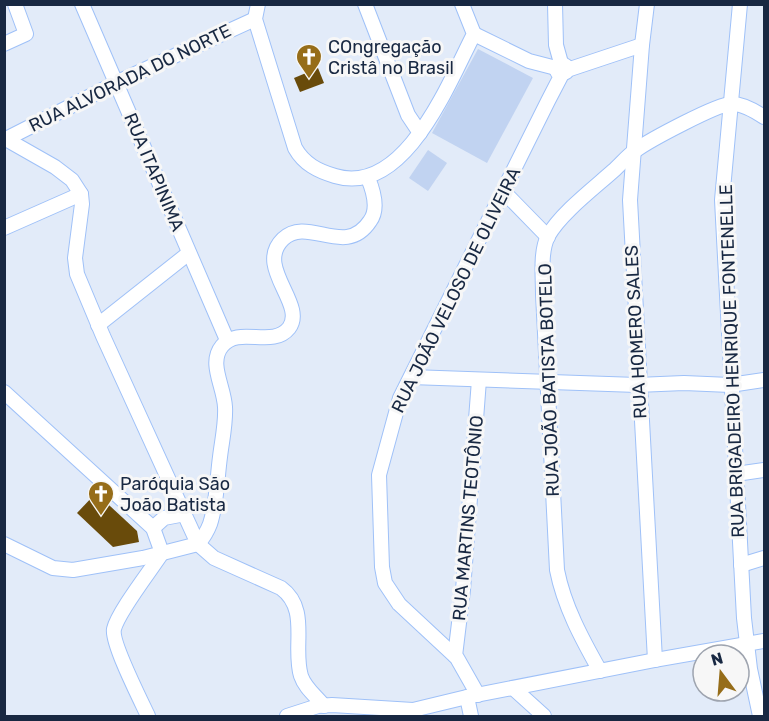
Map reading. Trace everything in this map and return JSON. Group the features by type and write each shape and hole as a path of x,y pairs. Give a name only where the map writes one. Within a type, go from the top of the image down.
{"street":[{"path":"4,44 26,34 15,4"},
{"name":"RUA ITAPINIMA","path":"82,4 227,340"},
{"path":"258,4 255,19 292,141 299,156 318,170 339,177 368,177 394,161 409,147 420,133 474,34"},
{"path":"365,4 408,115 420,133"},
{"path":"462,4 474,34 529,61 562,69 642,45"},
{"path":"555,4 556,45 562,69"},
{"name":"RUA HOMERO SALES","path":"647,4 630,200 655,660"},
{"name":"RUA BRIGADEIRO HENRIQUE FONTENELLE","path":"740,4 722,200 730,385 747,643"},
{"name":"RUA ALVORADA DO NORTE","path":"5,138 255,19"},
{"name":"RUA JOÃO VELOSO DE OLIVEIRA","path":"471,717 473,696 455,656 399,604 383,577 379,475 400,398 504,192 562,69"},
{"path":"730,104 741,105 765,117"},
{"name":"RUA JOÃO BATISTA BOTELO","path":"600,671 567,606 556,570 543,266 548,237 558,223 634,151 709,111 730,104"},
{"path":"5,138 55,167 72,180 81,194 82,204 75,258 77,274 198,543 214,558 281,588 291,595 298,627 300,673 308,688 324,705"},
{"path":"4,544 53,568 62,570 97,567 198,543 209,526 214,508 225,416 224,394 217,372 216,355 227,340 246,336 269,338 280,335 288,329 293,320 292,311 278,277 274,260 276,249 287,235 298,232 346,238 365,229 373,218 375,202 368,177"},
{"path":"504,192 548,237"},
{"path":"4,228 81,194"},
{"path":"98,325 189,253"},
{"path":"411,377 548,383 730,385 765,380"},
{"name":"RUA MARTINS TEOTÔNIO","path":"455,656 479,380"},
{"path":"4,392 153,528 162,553"},
{"path":"736,474 765,470"},
{"path":"153,528 164,518 185,514"},
{"path":"132,717 146,713 119,649 114,630 162,553"},
{"path":"741,565 765,558"},
{"path":"287,717 324,705 428,711 473,696 691,654"},
{"name":"RUA BRIGADEIRO HENRIQUE FONTENELLE","path":"751,674 760,717"},
{"path":"513,688 544,717"}],"shaded area":[{"path":"478,49 533,78 487,163 432,133"},
{"path":"428,150 447,163 428,191 409,178"}],"building":[{"name":"COngregação Cristâ no Brasil","path":"318,68 324,83 300,92 294,78"},
{"name":"Paróquia São João Batista","path":"96,493 137,531 139,542 113,547 77,513"}],"place":[{"name":"COngregação Cristâ no Brasil","path":"309,80"},
{"name":"Paróquia São João Batista","path":"101,517"}]}
